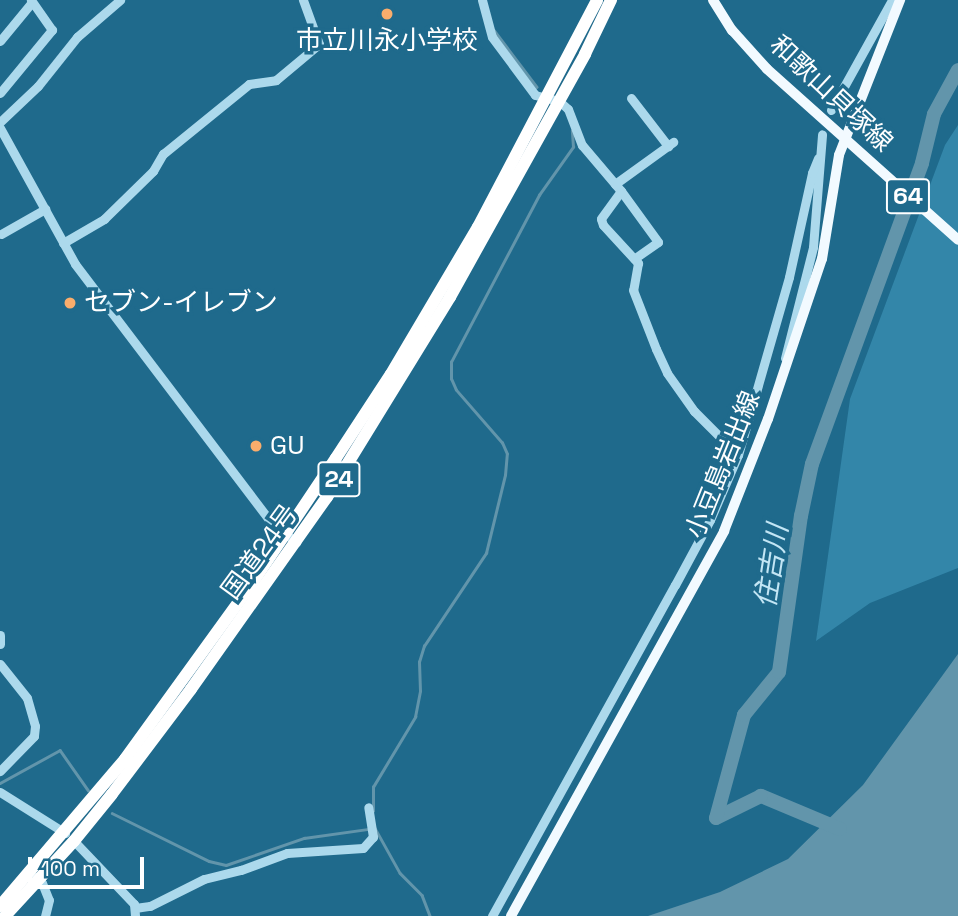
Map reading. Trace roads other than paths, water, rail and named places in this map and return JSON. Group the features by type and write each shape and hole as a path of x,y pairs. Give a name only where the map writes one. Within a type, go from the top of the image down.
{"highway":[{"name":"国道24号","path":"5,916 35,876 191,689 296,542 366,437 450,297 553,100 597,0"},
{"name":"国道24号","path":"70,837 285,534 433,305 611,0"},
{"name":"国道24号","path":"0,906 35,876"}],"main road":[{"name":"和歌山貝塚線","path":"713,0 732,30 767,69 958,240"},
{"name":"小豆島岩出線","path":"511,916 719,543 749,473 821,258 834,177 845,139 901,0"}],"street":[{"path":"0,122 38,86 77,37 120,0"},
{"path":"63,243 104,219 153,171 163,154 249,84 276,80 319,44 303,0"},
{"path":"482,0 492,37 535,95 568,108 582,145 658,242 634,259"},
{"path":"831,110 892,0"},
{"path":"0,41 31,1 52,30 0,93"},
{"path":"631,98 670,144 618,188 601,219 603,225 638,263 633,290 667,373 694,411 738,455"},
{"path":"0,128 75,264 273,525 296,542"},
{"path":"492,916 710,520 738,455 818,158 822,134"},
{"path":"783,377 787,344 813,247 818,158"},
{"path":"1,234 45,209"},
{"path":"0,635 0,644"},
{"path":"0,664 27,698 36,726 34,736 0,771"},
{"path":"0,792 70,837 135,912 204,879 242,870 287,853 314,854 343,848 363,848 369,845 373,837 368,807"},
{"path":"35,876 49,900 45,916"}],"waterway":[{"path":"494,30 537,87"},
{"name":"住吉川","path":"840,829 761,796 716,818 744,715 779,672 801,516 812,464 922,163 934,114 958,70"},
{"path":"373,811 373,787 415,717 420,691 419,662 424,646 486,553 505,475 507,454 502,443 456,390 451,379 451,362 539,195 573,147 572,131"},
{"path":"0,783 60,750 88,790"},
{"path":"112,813 209,861 226,865 304,838 368,829"},
{"path":"375,828 400,873 422,895 430,916"}],"place":[{"name":"市立川永小学校","path":"387,14"},
{"name":"セブン-イレブン","path":"70,303"},
{"name":"GU","path":"256,446"}]}
